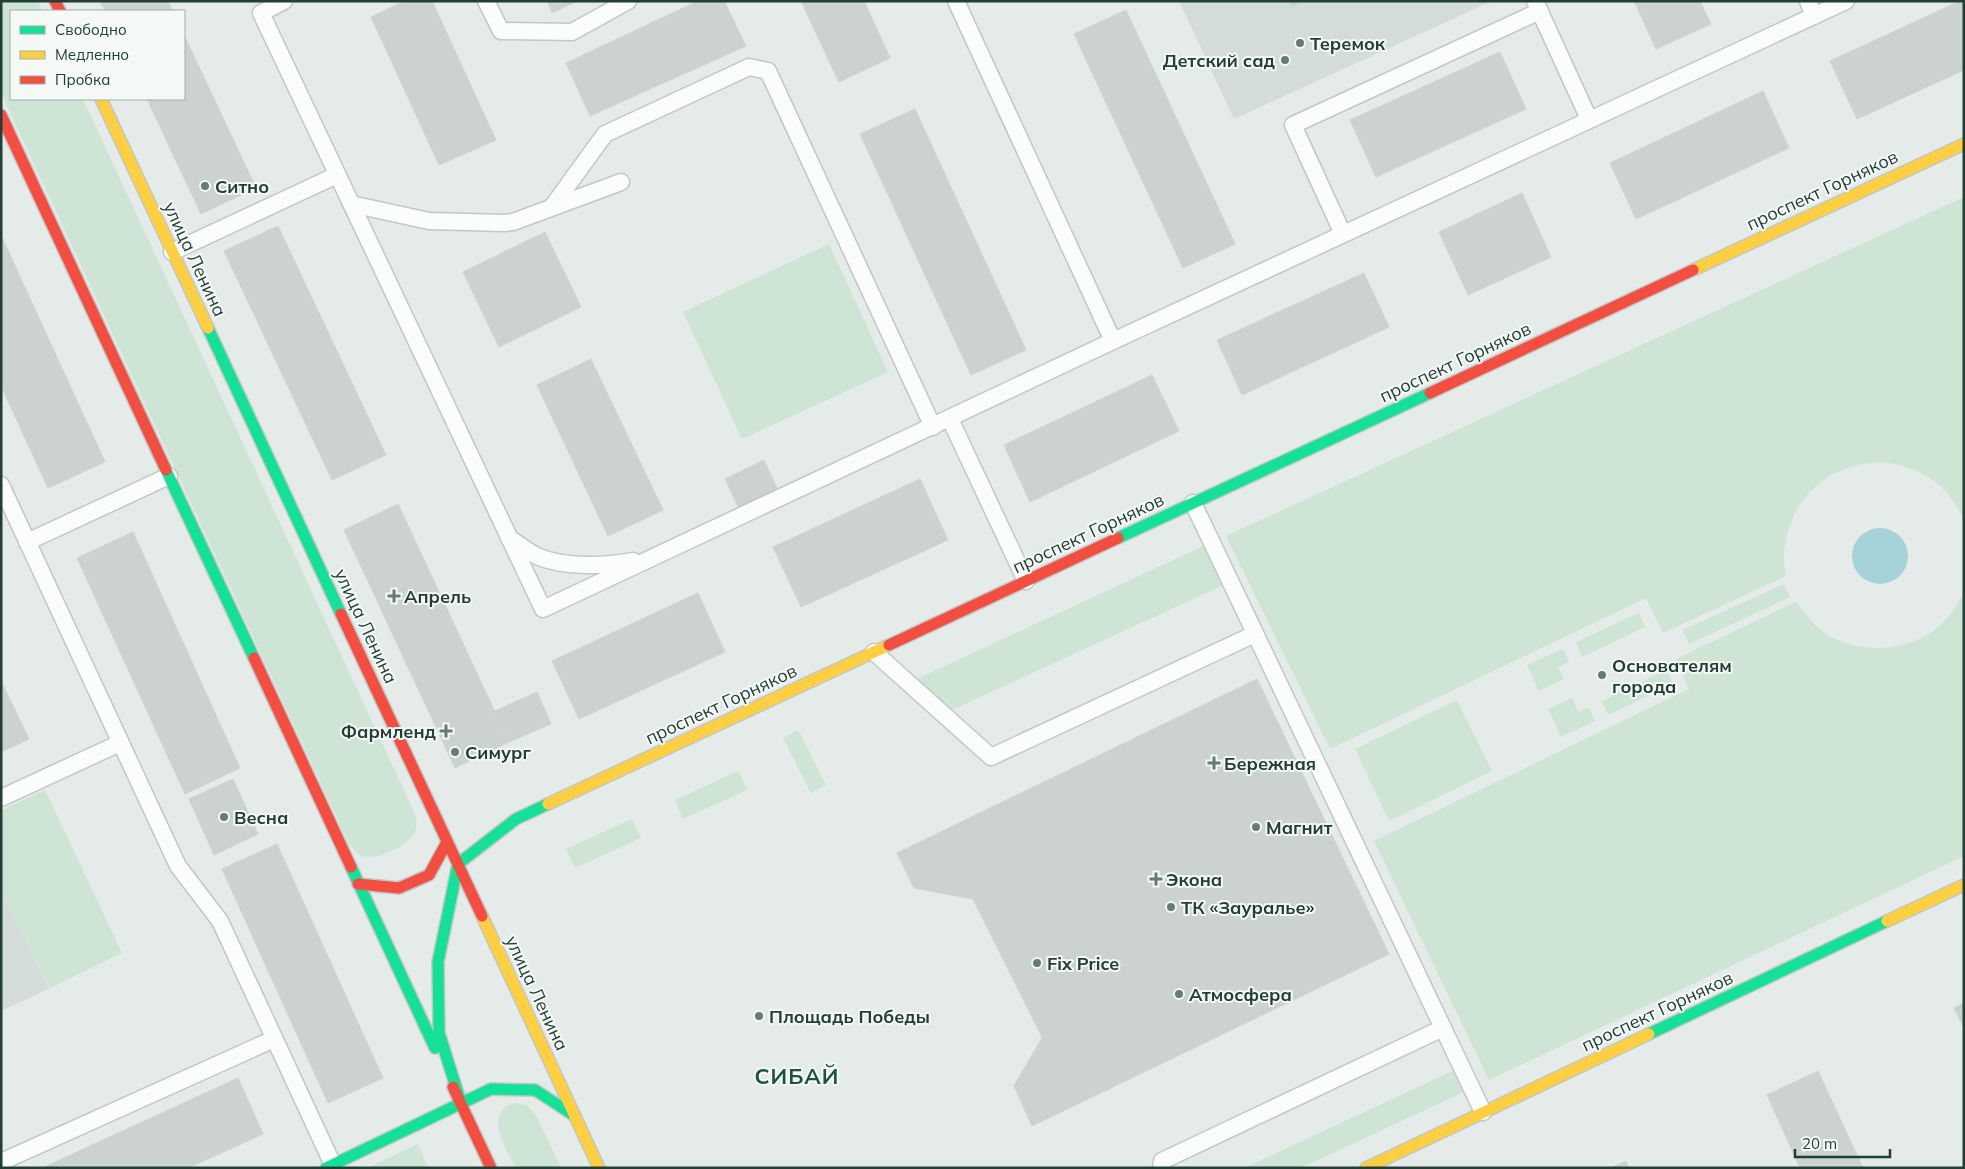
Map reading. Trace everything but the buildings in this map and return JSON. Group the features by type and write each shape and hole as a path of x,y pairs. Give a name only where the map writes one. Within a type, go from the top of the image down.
{"main road":[{"name":"улица Ленина","path":"101,100 598,1168"},
{"path":"1,115 491,1168"},
{"name":"проспект Горняков","path":"458,864 516,819 1964,144"},
{"path":"358,884 399,888 429,875 447,842"},
{"path":"458,864 438,962 439,1033 461,1103"},
{"name":"проспект Горняков","path":"1366,1168 1964,885"},
{"path":"329,1166 491,1089 535,1090 575,1116"}],"lane":[{"path":"284,1 261,13 543,610 1113,341 1589,120 1811,8 1846,1"},
{"path":"486,1 501,31 572,32 628,1"},
{"path":"956,1 1113,341"},
{"path":"1343,234 1293,125 1538,6 1589,120"},
{"path":"552,207 605,134 749,67 768,71 933,427"},
{"path":"172,252 337,175"},
{"path":"351,204 429,220 504,223 512,222 621,182"},
{"path":"950,419 1026,581"},
{"path":"27,542 169,476"},
{"path":"1,486 178,866 220,921 329,1166"},
{"path":"1193,503 1483,1112"},
{"path":"509,538 539,557 573,564 612,565 656,557"},
{"path":"874,652 991,757 1256,634"},
{"path":"1,798 120,743"},
{"path":"1161,1168 1162,1161 1443,1028"},
{"path":"1,1162 274,1039"}],"shaded area":[{"name":"Теремок","path":"1179,1 1492,1 1234,119"},
{"path":"1,890 48,989 1,1011"}],"green space":[{"path":"1,1 38,1 42,10 10,10 10,100 83,100 415,814 416,829 413,835 392,851 383,855 367,857 360,855 349,844 1,93"},
{"path":"1964,197 1964,518 1942,488 1933,480 1912,469 1891,463 1869,463 1847,468 1828,477 1811,491 1797,509 1785,542 1786,576 1663,633 1646,598 1330,749 1226,536"},
{"path":"829,244 888,372 742,439 683,312"},
{"path":"1212,542 1230,582 943,714 908,683"},
{"path":"1784,584 1790,597 1689,644 1683,630"},
{"path":"1964,592 1964,856 1489,1080 1374,841 1689,689 1676,659 1796,602 1816,626 1831,637 1863,647 1880,648 1912,642 1927,635 1941,625 1952,612"},
{"path":"1639,613 1645,627 1582,657 1576,642"},
{"path":"1563,649 1569,662 1558,667 1564,679 1539,691 1527,665"},
{"path":"1666,670 1673,684 1608,715 1602,701"},
{"path":"1572,698 1578,712 1589,707 1595,721 1561,737 1548,709"},
{"path":"1457,700 1492,771 1389,821 1355,749"},
{"path":"798,730 826,785 811,793 783,738"},
{"path":"738,771 747,790 683,819 675,800"},
{"path":"45,790 122,953 48,989 1,890 1,810"},
{"path":"632,819 641,838 575,868 566,849"},
{"path":"1461,1067 1472,1088 1301,1168 1244,1168"},
{"path":"515,1103 527,1105 536,1115 561,1168 516,1168 501,1138 498,1122 504,1108"},
{"path":"418,1144 428,1168 367,1168"}],"water":[{"path":"1875,528 1885,528 1900,536 1906,545 1908,556 1906,567 1900,576 1885,584 1875,584 1864,579 1857,572 1852,561 1852,551 1857,540 1864,533"}],"traffic: fast":[{"path":"208,328 341,614"},
{"path":"1118,538 1430,393"},
{"path":"166,470 254,658"},
{"path":"461,1103 439,1033 438,962 458,864 516,819 548,804"},
{"path":"351,867 435,1048"},
{"path":"1649,1034 1887,921"},
{"path":"326,1168 491,1089 535,1090 575,1116"}],"traffic: slow":[{"path":"101,100 208,328"},
{"path":"1693,270 1964,144"},
{"path":"548,804 889,645"},
{"path":"1887,921 1964,885"},
{"path":"482,916 599,1168"},
{"path":"1366,1168 1649,1034"}],"traffic: jam":[{"path":"55,1 60,10"},
{"path":"1,115 166,470"},
{"path":"1430,393 1693,270"},
{"path":"889,645 1118,538"},
{"path":"341,614 482,916"},
{"path":"254,658 351,867"},
{"path":"358,884 399,888 429,875 447,842"},
{"path":"453,1087 491,1168"}],"place":[{"name":"Теремок","path":"1300,43"},
{"name":"Детский сад","path":"1285,60"},
{"name":"Ситно","path":"205,186"},
{"name":"Апрель","path":"394,596"},
{"name":"Основателям города","path":"1602,675"},
{"name":"Фармленд","path":"446,731"},
{"name":"Симург","path":"455,752"},
{"name":"Бережная","path":"1214,763"},
{"name":"Весна","path":"224,817"},
{"name":"Магнит","path":"1256,827"},
{"name":"Экона","path":"1156,879"},
{"name":"ТК «Зауралье»","path":"1171,907"},
{"name":"Fix Price","path":"1037,963"},
{"name":"Атмосфера","path":"1179,994"},
{"name":"Площадь Победы","path":"759,1016"}],"district":[{"name":"СИБАЙ","path":"797,1076"}]}
